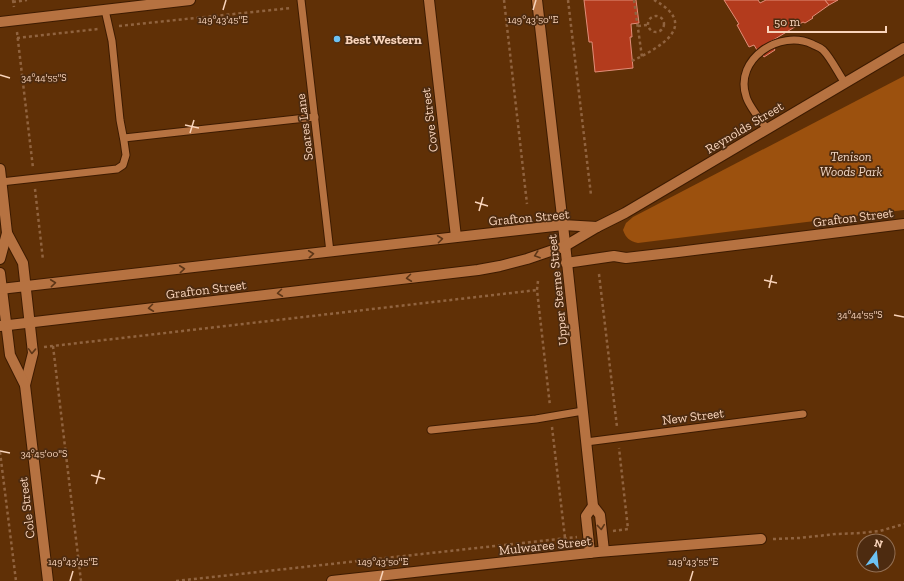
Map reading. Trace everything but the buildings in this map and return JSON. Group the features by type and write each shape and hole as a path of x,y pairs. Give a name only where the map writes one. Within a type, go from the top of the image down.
{"street":[{"path":"0,22 190,0"},
{"name":"Cove Street","path":"429,0 456,237"},
{"name":"Upper Sterne Street","path":"537,0 593,506 600,515 604,551"},
{"name":"Reynolds Street","path":"597,227 625,213 904,48"},
{"name":"Cole Street","path":"0,169 7,233 22,262 33,353 25,385"},
{"name":"Grafton Street","path":"566,262 614,256 626,258 904,224"},
{"name":"Grafton Street","path":"1,289 563,225 597,227"},
{"name":"Grafton Street","path":"3,326 478,270 527,259 565,246 597,227"},
{"name":"Cole Street","path":"0,259 7,233"},
{"name":"Cole Street","path":"0,273 3,326 10,355 25,385 48,581"},
{"name":"Upper Sterne Street","path":"590,553 586,516 593,506"},
{"name":"Mulwaree Street","path":"332,581 604,551 761,539"}],"lane":[{"name":"Soares Lane","path":"301,0 330,252"},
{"path":"1,182 108,170 121,167 125,159 124,138 120,120 112,41 105,10"},
{"path":"767,129 746,96 744,81 749,65 760,52 774,43 790,40 807,42 822,49 844,83"},
{"path":"124,138 315,117"},
{"path":"431,430 536,419 583,411"},
{"name":"New Street","path":"586,442 803,414"}],"path":[{"path":"27,0 13,1 43,260"},
{"path":"504,0 527,204"},
{"path":"568,0 591,195"},
{"path":"634,0 642,57"},
{"path":"632,62 654,50 666,40 674,30 676,22 673,14 666,7 654,0"},
{"path":"17,38 286,8 302,8"},
{"path":"652,16 661,16 664,21 663,29 658,32 650,30 648,25 648,20 652,16"},
{"path":"638,26 648,25"},
{"path":"599,274 628,529 602,531"},
{"path":"32,349 537,290"},
{"path":"53,346 80,581"},
{"path":"0,452 16,581"},
{"path":"761,539 799,538 880,531 904,524"},
{"path":"176,581 576,537 588,534"}],"green space":[{"name":"Tenison Woods Park","path":"904,76 904,210 638,243 628,239 625,235 623,230 626,223 633,217"}],"place":[{"name":"Best Western","path":"337,39"}]}
